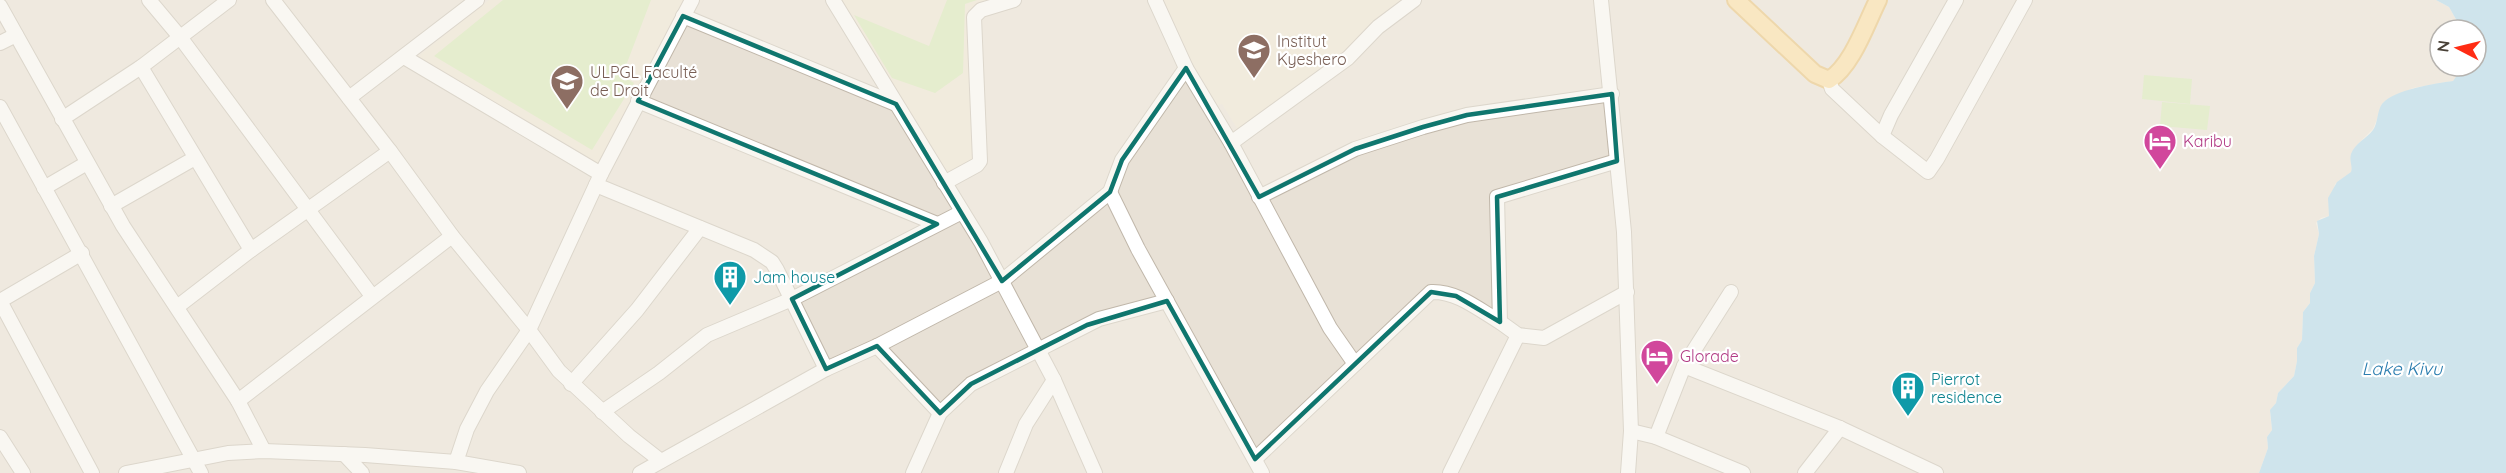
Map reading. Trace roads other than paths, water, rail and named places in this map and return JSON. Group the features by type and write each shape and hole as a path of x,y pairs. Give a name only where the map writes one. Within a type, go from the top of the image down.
{"main road":[{"path":"1736,0 1815,74 1829,80 1837,75 1846,63 1878,0"}],"street":[{"path":"149,0 180,37 372,296"},
{"path":"62,119 141,67 229,0"},
{"path":"273,0 390,151 452,236 571,384 661,461"},
{"path":"349,98 477,0"},
{"path":"456,462 467,429 487,391 529,330 598,179 692,0"},
{"path":"833,0 1002,281 1054,380 1094,472"},
{"path":"944,183 977,165 980,161 974,17 981,10 1014,0"},
{"path":"1155,0 1186,68 1231,143 1330,328 1355,364"},
{"path":"1231,143 1348,58 1378,27 1414,0"},
{"path":"1600,0 1612,94 1627,292 1631,431 1628,473"},
{"path":"1882,136 1891,115 1956,0"},
{"path":"1829,80 1832,89 1882,136 1928,172 2025,0"},
{"path":"0,6 111,206 238,401 264,451"},
{"path":"683,16 896,104"},
{"path":"0,44 16,35"},
{"path":"404,57 598,179 700,228 754,250 772,262 826,369"},
{"path":"141,67 251,250"},
{"path":"640,473 826,369 877,346 1002,281 1110,192 1122,160 1186,68"},
{"path":"1259,197 1355,149 1423,127 1467,115 1612,94"},
{"path":"638,101 937,224"},
{"path":"0,106 201,473"},
{"path":"177,307 251,250 390,151"},
{"path":"111,206 195,158"},
{"path":"1500,322 1497,197 1617,161"},
{"path":"44,188 87,163"},
{"path":"1110,192 1262,473"},
{"path":"602,412 659,373 707,335 792,299 962,212"},
{"path":"571,384 638,310 700,228"},
{"path":"238,401 452,236"},
{"path":"82,253 0,301 92,473"},
{"path":"1255,459 1431,292 1445,291 1518,334 1544,338 1627,292"},
{"path":"1656,437 1684,366 1731,292"},
{"path":"914,473 940,413 970,384 1100,319 1167,301"},
{"path":"1455,472 1518,334"},
{"path":"877,346 940,413"},
{"path":"1684,366 1839,428 1936,473"},
{"path":"1006,473 1026,424 1054,380"},
{"path":"1805,473 1839,428"},
{"path":"1631,431 1656,437 1743,473"},
{"path":"0,437 23,473"},
{"path":"126,473 228,453 264,451 456,462 519,473"},
{"path":"344,454 362,473"}],"water":[{"name":"Lake Kivu","path":"2436,0 2506,0 2506,473 2259,473 2268,448 2267,437 2272,430 2270,410 2276,403 2278,393 2294,376 2297,348 2302,340 2303,312 2310,303 2310,293 2315,283 2314,256 2319,234 2317,221 2329,216 2328,198 2337,182 2351,172 2353,150 2373,130 2382,104 2395,95 2415,88 2453,81 2455,78 2488,78 2488,18 2455,18 2449,7"}],"place":[{"name":"Institut Kyeshero","path":"1254,79"},
{"name":"ULPGL Faculté de Droit","path":"567,110"},
{"name":"Karibu","path":"2160,170"},
{"name":"Jam house","path":"730,306"},
{"name":"Glorade","path":"1657,385"},
{"name":"Pierrot residence","path":"1908,417"}]}
